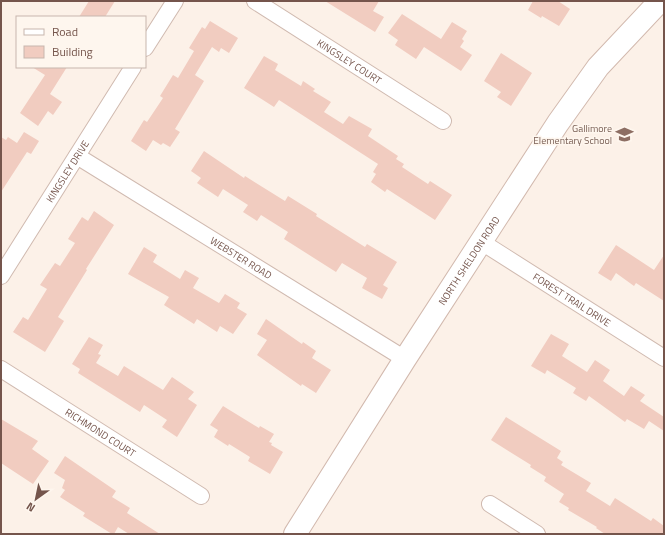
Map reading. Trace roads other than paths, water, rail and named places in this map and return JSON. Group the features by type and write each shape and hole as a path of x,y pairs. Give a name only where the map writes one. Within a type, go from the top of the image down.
{"main road":[{"name":"NORTH SHELDON ROAD","path":"295,534 405,359 558,123 598,67 660,1"}],"street":[{"path":"146,46 175,1"},
{"name":"KINGSLEY COURT","path":"255,1 443,121"},
{"name":"KINGSLEY DRIVE","path":"1,276 132,68"},
{"name":"WEBSTER ROAD","path":"77,156 405,359"},
{"name":"FOREST TRAIL DRIVE","path":"480,242 664,358"},
{"name":"RICHMOND COURT","path":"1,369 201,496"},
{"path":"490,504 537,534"}],"place":[{"name":"Gallimore Elementary School","path":"625,134"}]}
